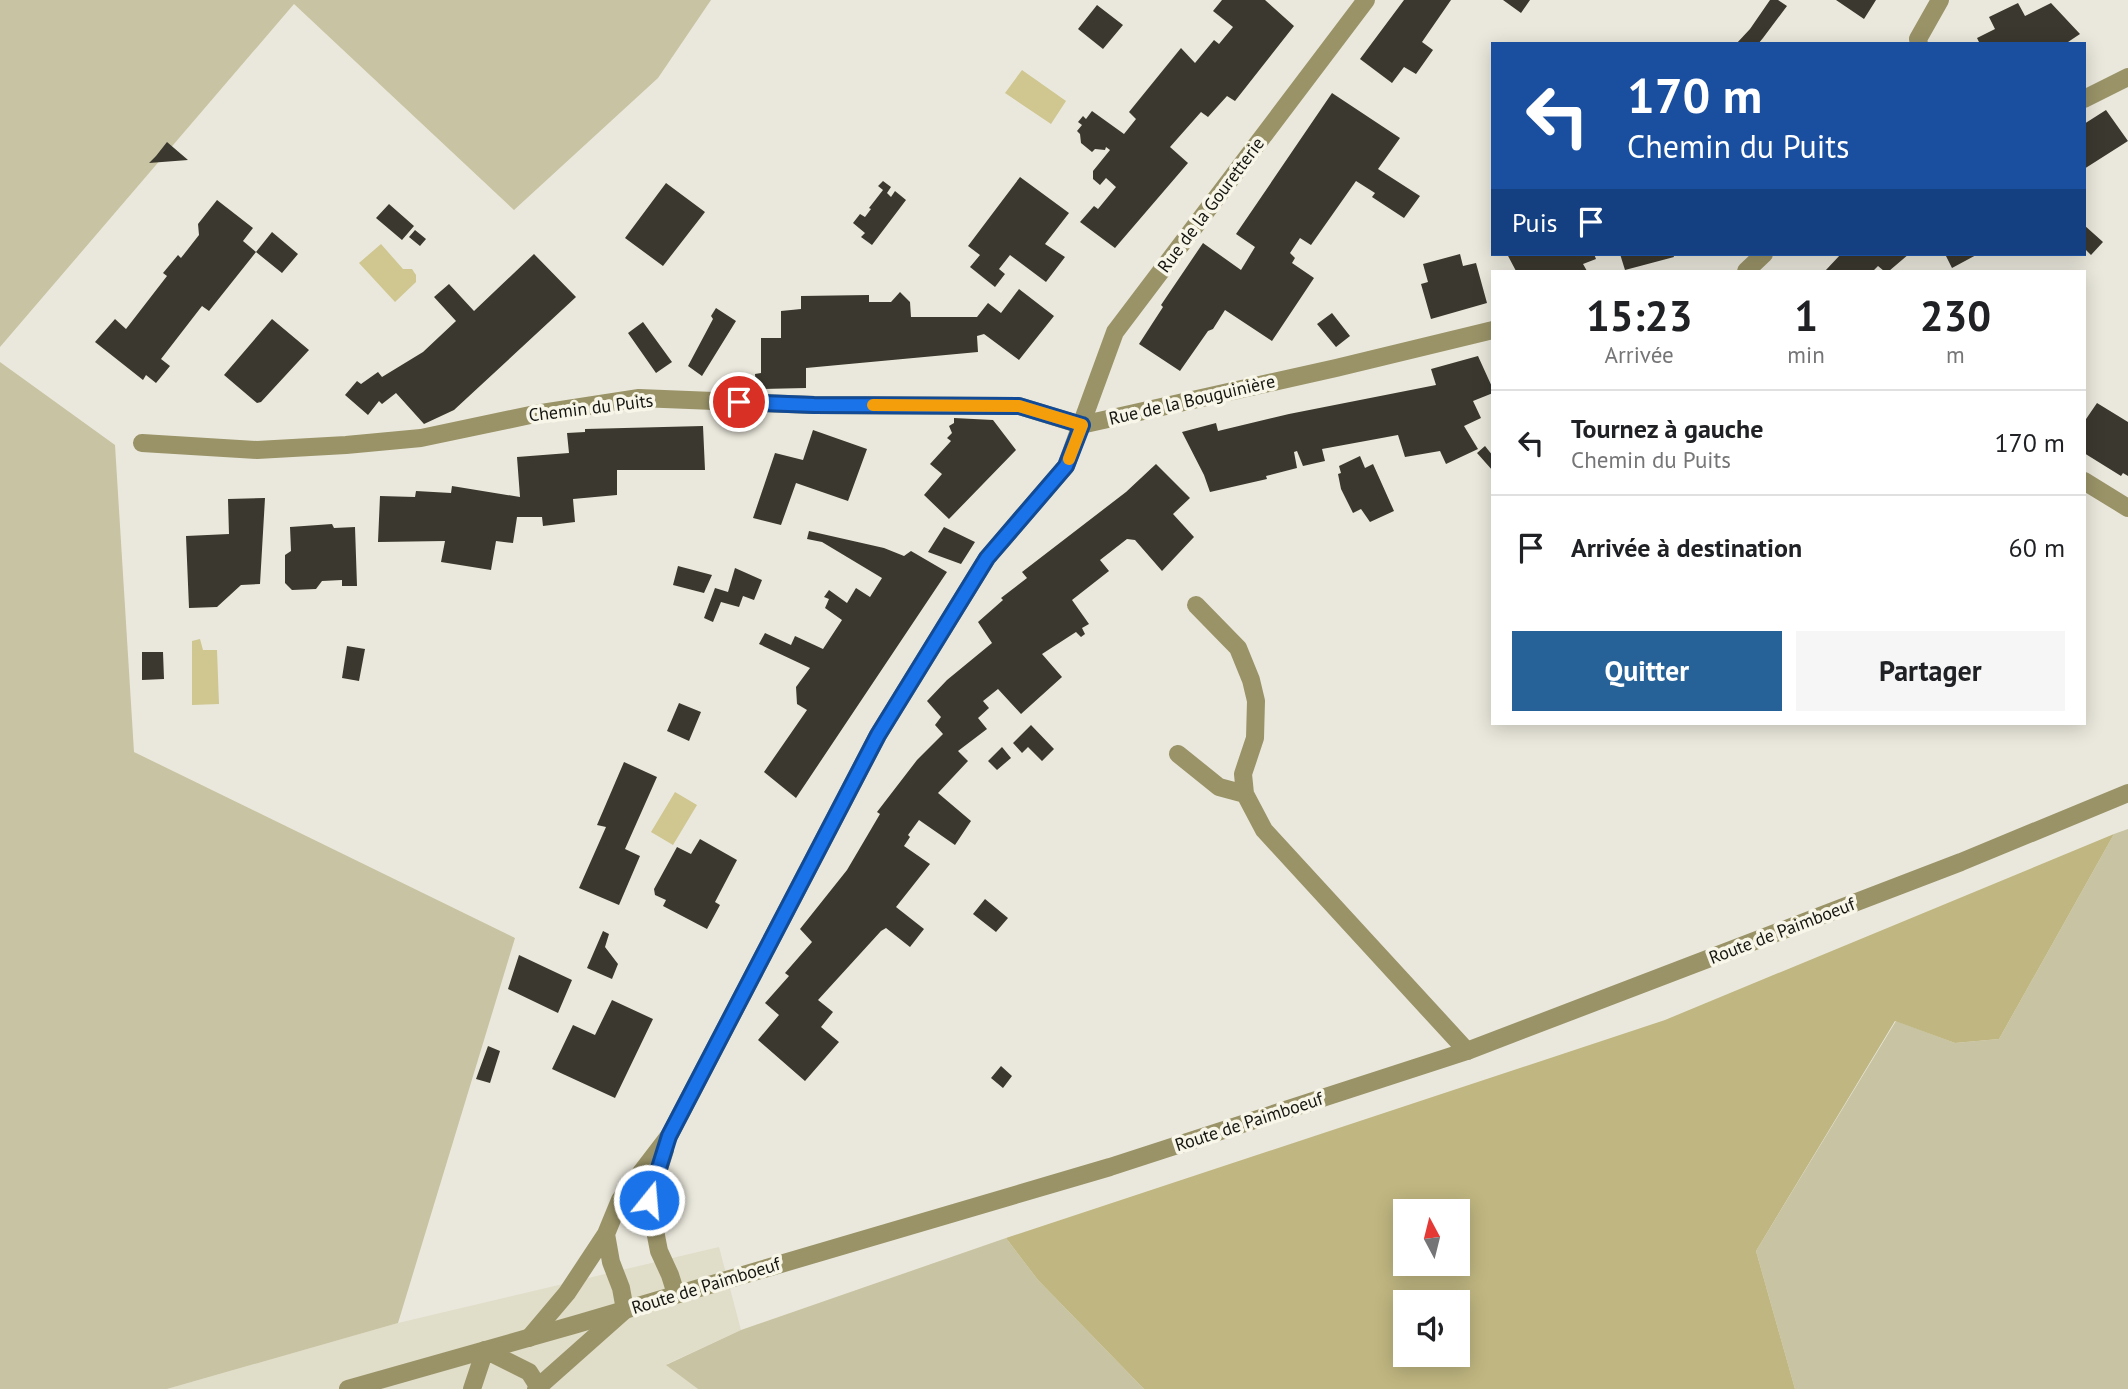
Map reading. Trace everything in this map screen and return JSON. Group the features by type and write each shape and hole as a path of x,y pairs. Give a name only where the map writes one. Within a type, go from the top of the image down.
{"street":[{"name":"Rue de la Gouretterie","path":"1082,425 1115,332 1366,0"},
{"path":"1918,42 1917,38 1940,0"},
{"path":"2086,98 2128,77"},
{"path":"1747,270 1762,256"},
{"name":"Rue de la Bouguinière","path":"1082,425 1491,330"},
{"name":"Chemin du Puits","path":"142,443 257,450 346,445 421,438 535,414 639,398 814,405 1019,406 1082,425"},
{"path":"529,1338 567,1293 606,1234 620,1200 669,1136 878,735 987,558 1066,466 1082,425"},
{"path":"2086,482 2128,508"},
{"path":"1196,604 1238,648 1251,680 1256,701 1255,738 1243,774 1245,794 1264,830 1467,1051"},
{"path":"1178,754 1219,787 1245,794"},
{"name":"Route de Paimboeuf","path":"354,1387 1110,1167 1467,1051 1961,862 2128,793"},
{"path":"669,1136 649,1200 659,1251 676,1294"},
{"path":"472,1389 485,1350 528,1372 537,1387 625,1310 606,1234"},
{"path":"354,1387 386,1389"}],"shaded area":[{"path":"0,0 711,0 658,78 514,210 294,4 0,347"},
{"path":"1022,70 1066,101 1051,124 1005,93"},
{"path":"381,244 403,269 412,269 416,275 416,282 395,302 359,263"},
{"path":"0,362 115,445 134,752 515,938 398,1323 167,1389 0,1389"},
{"path":"200,639 203,650 217,650 219,704 192,705 192,641"},
{"path":"675,792 697,805 673,845 651,832"},
{"path":"2128,829 2128,1389 1795,1389 1756,1251 1896,1021 1955,1043 1999,1039 2114,834"},
{"path":"2114,834 1999,1039 1955,1043 1895,1021 1756,1251 1795,1389 1144,1389 1038,1280 1006,1238 1665,1020"},
{"path":"1006,1238 1038,1280 1144,1389 698,1389 666,1365 741,1330"},
{"path":"719,1247 741,1330 667,1364 698,1389 167,1389 398,1323"}],"building":[{"path":"1222,0 1265,0 1294,26 1235,101 1227,96 1208,117 1201,112 1170,147 1188,163 1115,248 1080,222 1094,206 1098,209 1116,187 1106,178 1100,185 1093,179 1093,171 1110,150 1106,147 1105,150 1095,149 1092,152 1081,143 1077,131 1082,125 1078,122 1083,116 1086,119 1092,111 1124,134 1136,119 1129,112 1181,48 1195,63 1214,40 1219,44 1233,27 1213,11"},
{"path":"1404,0 1451,0 1422,42 1433,50 1416,74 1404,67 1392,83 1360,59"},
{"path":"1503,0 1530,0 1521,13"},
{"path":"1770,0 1778,0 1787,6 1760,42 1738,42"},
{"path":"1836,0 1876,0 1864,19"},
{"path":"2018,3 2025,16 2051,3 2080,34 2068,42 1979,42 1977,38 1995,29 1989,17"},
{"path":"1097,5 1123,25 1103,49 1078,29"},
{"path":"1332,93 1400,138 1378,169 1420,196 1404,218 1372,197 1375,193 1356,181 1311,245 1300,238 1290,253 1295,258 1292,263 1314,278 1272,341 1225,310 1180,371 1139,344 1163,307 1161,305 1203,243 1241,270 1255,247 1236,234"},
{"path":"2106,110 2128,141 2086,168 2086,123"},
{"path":"167,142 188,160 149,163 156,156"},
{"path":"1020,177 1069,213 1045,244 1065,257 1046,282 1010,255 999,269 1005,274 995,287 970,267 980,255 968,246"},
{"path":"883,181 891,187 887,193 891,197 895,191 906,200 872,245 861,237 865,233 853,223 860,214 865,217 871,209 869,208 883,190 878,186"},
{"path":"666,183 705,212 663,266 625,238"},
{"path":"217,200 253,228 243,241 256,252 209,311 202,306 161,359 170,366 156,383 146,375 143,380 95,342 115,319 126,329 167,276 163,273 178,255 181,258 199,235 198,224"},
{"path":"389,204 414,226 402,240 376,218"},
{"path":"2086,227 2103,242 2091,255 2086,250"},
{"path":"415,230 426,239 420,246 409,237"},
{"path":"272,232 298,254 282,273 256,252"},
{"path":"534,254 576,297 454,410 424,424 396,393 382,404 379,401 368,415 345,395 357,381 361,384 378,372 382,377 423,352 456,321 434,297 449,284 474,311"},
{"path":"1460,254 1463,266 1476,263 1487,303 1431,319 1421,284 1428,282 1423,264"},
{"path":"1508,256 1595,256 1596,259 1583,264 1586,270 1515,270"},
{"path":"1621,256 1674,257 1625,270"},
{"path":"1839,256 1907,256 1890,270 1883,270 1878,266 1874,270 1826,270"},
{"path":"1946,256 1974,256 1952,268"},
{"path":"1019,289 1054,316 1019,360 984,334 977,336 978,352 806,368 806,388 756,389 755,374 761,373 761,338 781,338 781,311 801,309 801,296 869,295 869,302 891,302 900,292 910,302 911,317 977,317 988,303 1001,313"},
{"path":"716,308 736,321 702,376 688,366"},
{"path":"1332,313 1350,336 1336,347 1317,324"},
{"path":"272,319 309,350 261,402 257,403 224,375"},
{"path":"643,322 672,362 656,373 628,333"},
{"path":"1478,356 1491,385 1491,394 1473,401 1481,418 1464,426 1478,449 1446,464 1440,451 1405,457 1398,435 1322,449 1325,461 1303,466 1297,451 1294,452 1297,468 1266,476 1267,479 1210,492 1182,432 1216,423 1218,431 1436,385 1431,369"},
{"path":"2097,403 2128,422 2128,476 2123,473 2121,476 2086,454 2086,419"},
{"path":"954,418 993,420 1016,450 949,519 924,495 942,474 930,464 951,441 947,438 952,433 949,426 954,423"},
{"path":"703,426 705,470 617,470 617,495 573,499 575,522 543,526 542,517 517,517 513,543 496,541 491,570 441,562 445,541 378,542 380,496 415,497 416,491 451,493 452,486 520,497 517,457 569,453 567,433 585,432 585,429"},
{"path":"813,430 867,449 848,501 796,483 781,525 753,518 775,453 803,460"},
{"path":"1485,446 1491,454 1491,469 1477,453"},
{"path":"1360,456 1365,468 1373,464 1394,511 1370,522 1361,509 1353,513 1341,489 1338,474 1341,473 1339,466"},
{"path":"1156,464 1190,498 1173,514 1194,537 1162,571 1135,540 1127,539 1100,560 1109,571 1072,600 1089,624 1082,628 1085,634 1081,637 1076,632 1042,654 1062,677 1021,714 998,689 983,701 989,708 978,718 987,729 958,751 968,761 938,793 971,821 955,845 919,820 904,846 930,864 896,907 924,929 910,947 886,928 881,931 818,1000 833,1012 821,1027 839,1042 805,1081 758,1040 779,1015 765,1003 789,976 785,973 812,942 800,929 847,870 880,814 877,812 917,760 943,734 935,725 941,717 927,701 947,680 992,643 978,622 1003,600 1001,598 1027,578 1022,572 1126,492"},
{"path":"265,498 260,584 241,585 217,607 189,608 186,536 229,534 228,499"},
{"path":"332,524 334,528 355,527 357,586 342,586 342,580 322,581 316,589 292,590 285,583 285,555 291,551 290,527"},
{"path":"944,527 975,542 961,564 928,552"},
{"path":"809,531 884,548 904,556 911,551 947,572 796,798 764,772 807,710 797,704 796,687 810,668 759,644 765,633 791,645 795,636 823,649 842,620 825,608 829,599 824,597 829,590 847,603 856,588 870,597 882,578 822,542 807,539"},
{"path":"678,566 712,575 704,593 673,585"},
{"path":"735,568 762,580 754,600 743,596 739,607 721,602 713,622 704,618 715,588 728,592"},
{"path":"347,646 365,649 359,681 342,678"},
{"path":"142,652 163,652 164,679 142,680"},
{"path":"679,703 701,712 689,741 667,731"},
{"path":"1031,725 1054,749 1042,761 1028,747 1022,753 1013,743"},
{"path":"1002,747 1011,758 997,770 988,761"},
{"path":"624,762 657,777 625,849 640,856 619,905 579,888 606,827 597,825"},
{"path":"700,839 737,860 715,902 720,905 707,929 663,906 666,900 655,895 654,889 677,847 691,854"},
{"path":"985,899 1008,918 996,932 973,914"},
{"path":"603,931 609,934 605,947 618,964 612,979 587,968"},
{"path":"519,955 572,980 558,1013 508,989"},
{"path":"612,1000 653,1019 615,1098 552,1069 573,1025 595,1035"},
{"path":"488,1046 500,1051 490,1083 476,1079"},
{"path":"1001,1066 1012,1076 1003,1088 991,1078"}],"slow traffic":[{"path":"873,405 1019,406 1042,412 1082,425 1069,459"}],"route":[{"path":"649,1200 669,1136 878,735 987,558 1066,466 1082,425 1019,406 739,402"}]}
